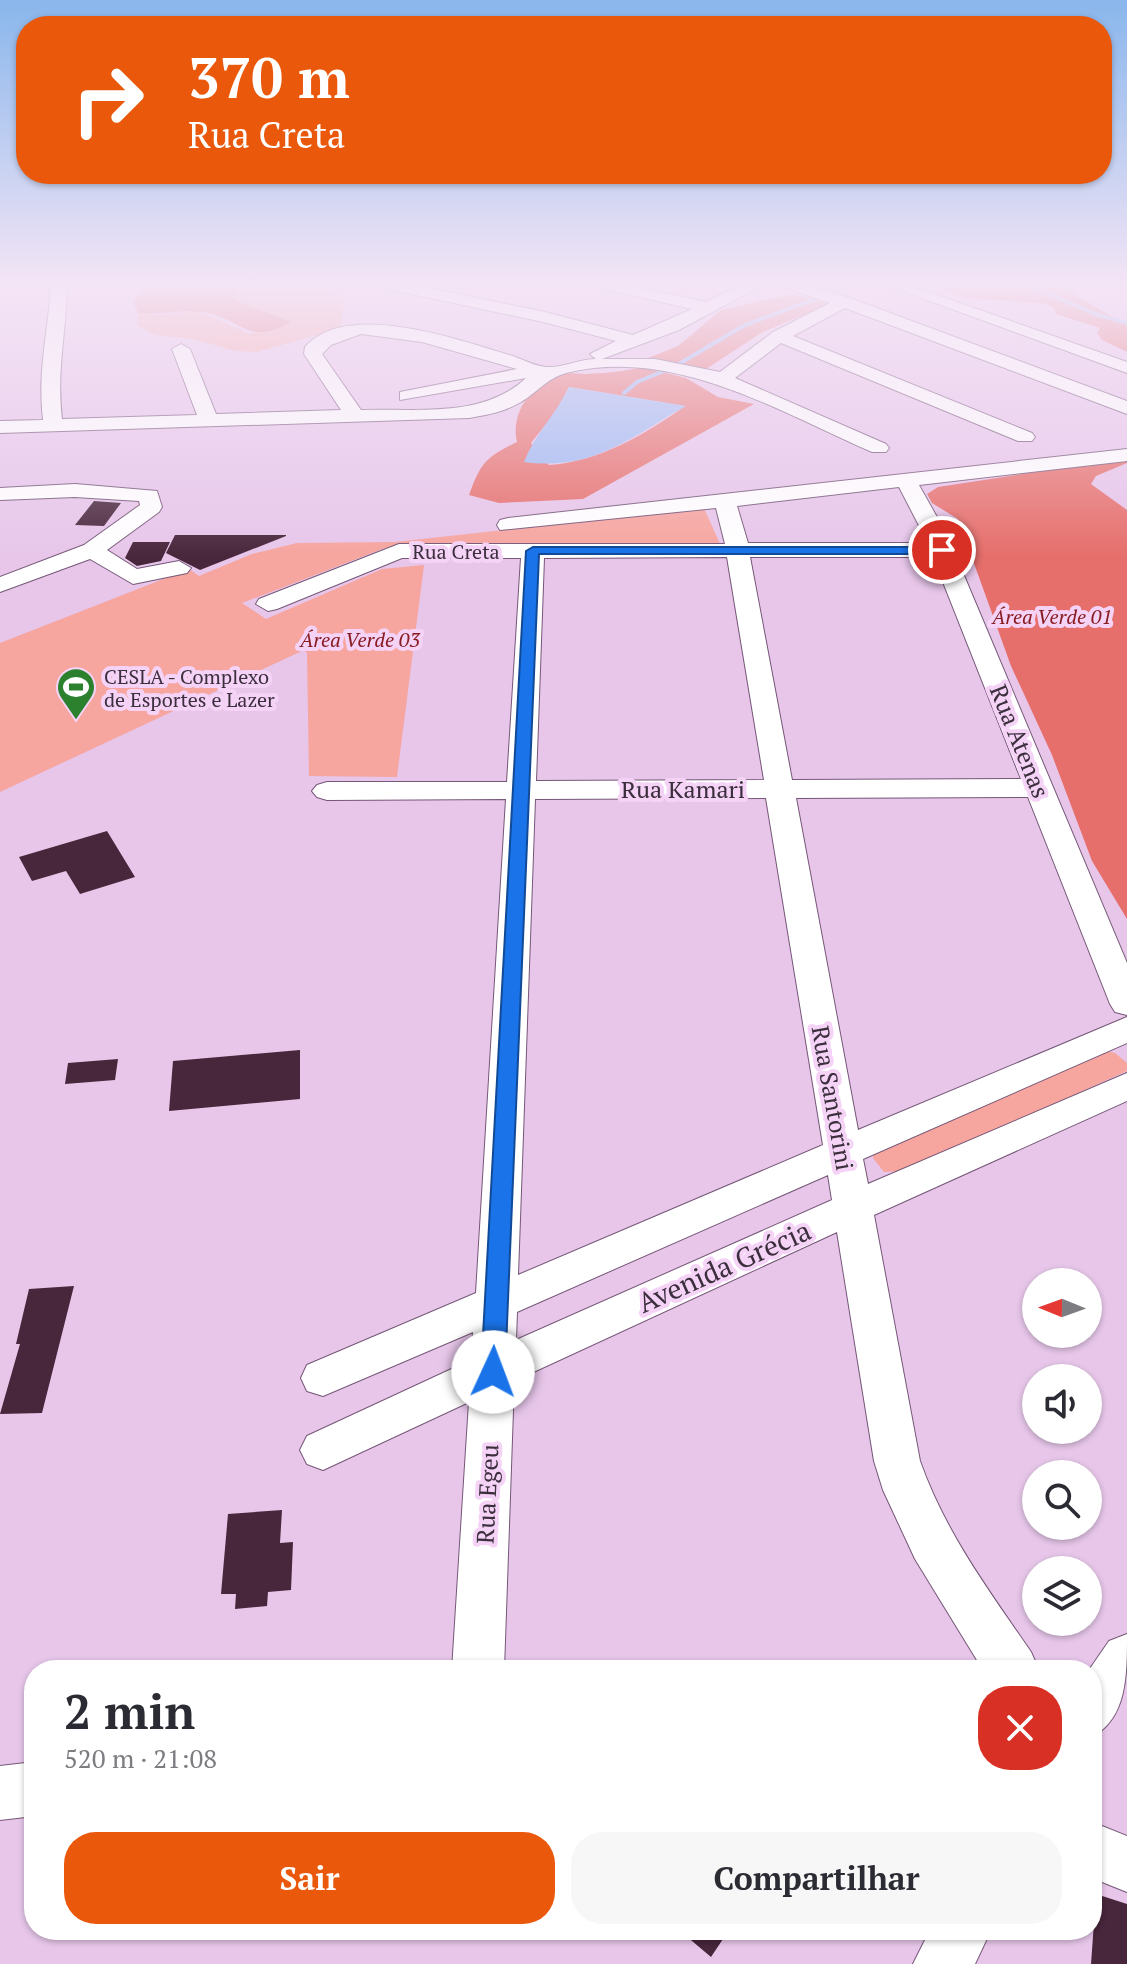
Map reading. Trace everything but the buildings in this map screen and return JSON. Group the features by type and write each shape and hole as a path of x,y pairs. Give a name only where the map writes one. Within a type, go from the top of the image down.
{"street":[{"path":"49,373 53,420"},
{"path":"190,373 206,414"},
{"path":"326,373 351,409"},
{"path":"0,417 53,420 351,409 526,373"},
{"path":"0,427 53,420 351,409 469,412 494,408 518,396 538,377 550,373"},
{"path":"715,373 727,374 879,448"},
{"path":"868,373 1025,437"},
{"path":"1033,373 1127,408"},
{"path":"481,384 506,386 518,396"},
{"path":"520,538 724,500 1127,455"},
{"name":"Rua Atenas","path":"906,480 942,550 1127,1004"},
{"path":"0,494 49,490 149,496 151,507 92,550 0,585"},
{"name":"Rua Santorini","path":"724,500 737,551 897,1461 909,1504 936,1553 1006,1660"},
{"name":"Rua Creta","path":"268,604 399,551 520,538 737,551 942,550"},
{"name":"Rua Egeu","path":"479,1660 521,790 520,538"},
{"path":"92,550 133,577 179,568"},
{"name":"Rua Kamari","path":"327,791 1039,788"},
{"path":"323,1378 843,1149 1127,1029"},
{"name":"Avenida Grécia","path":"323,1450 1127,1086"},
{"path":"0,1793 24,1790"},
{"path":"1102,1854 1127,1864"},
{"path":"943,1964 956,1940"}],"green space":[{"path":"563,373 665,373 686,378 718,397 754,404 583,499 499,503 469,495 486,462 517,442 520,410 532,391","holes":["569,387 685,406 621,445 567,463 549,465 531,443 558,409"]},
{"name":"Área Verde 01","path":"1127,458 1127,463 1096,476 1091,484 1127,510 1127,919 1092,861 1052,755 1011,666 958,519 932,503 927,494 938,487"},
{"name":"Área Verde 03","path":"704,508 720,544 385,548 242,603 266,619 382,569 424,565 397,777 309,776 307,653 304,650 0,792 0,643 189,569 199,576 252,554 297,543 395,542"},
{"path":"1100,1050 1115,1053 1127,1063 1127,1071 905,1171 884,1172 873,1158 873,1152"}],"water":[{"path":"569,387 686,406 628,440 591,457 570,462 524,462"}],"waterway":[{"path":"624,393 637,382 660,373"}],"place":[{"name":"CESLA - Complexo de Esportes e Lazer","path":"76,721"}],"route":[{"path":"493,1372 533,551 942,550"}]}
